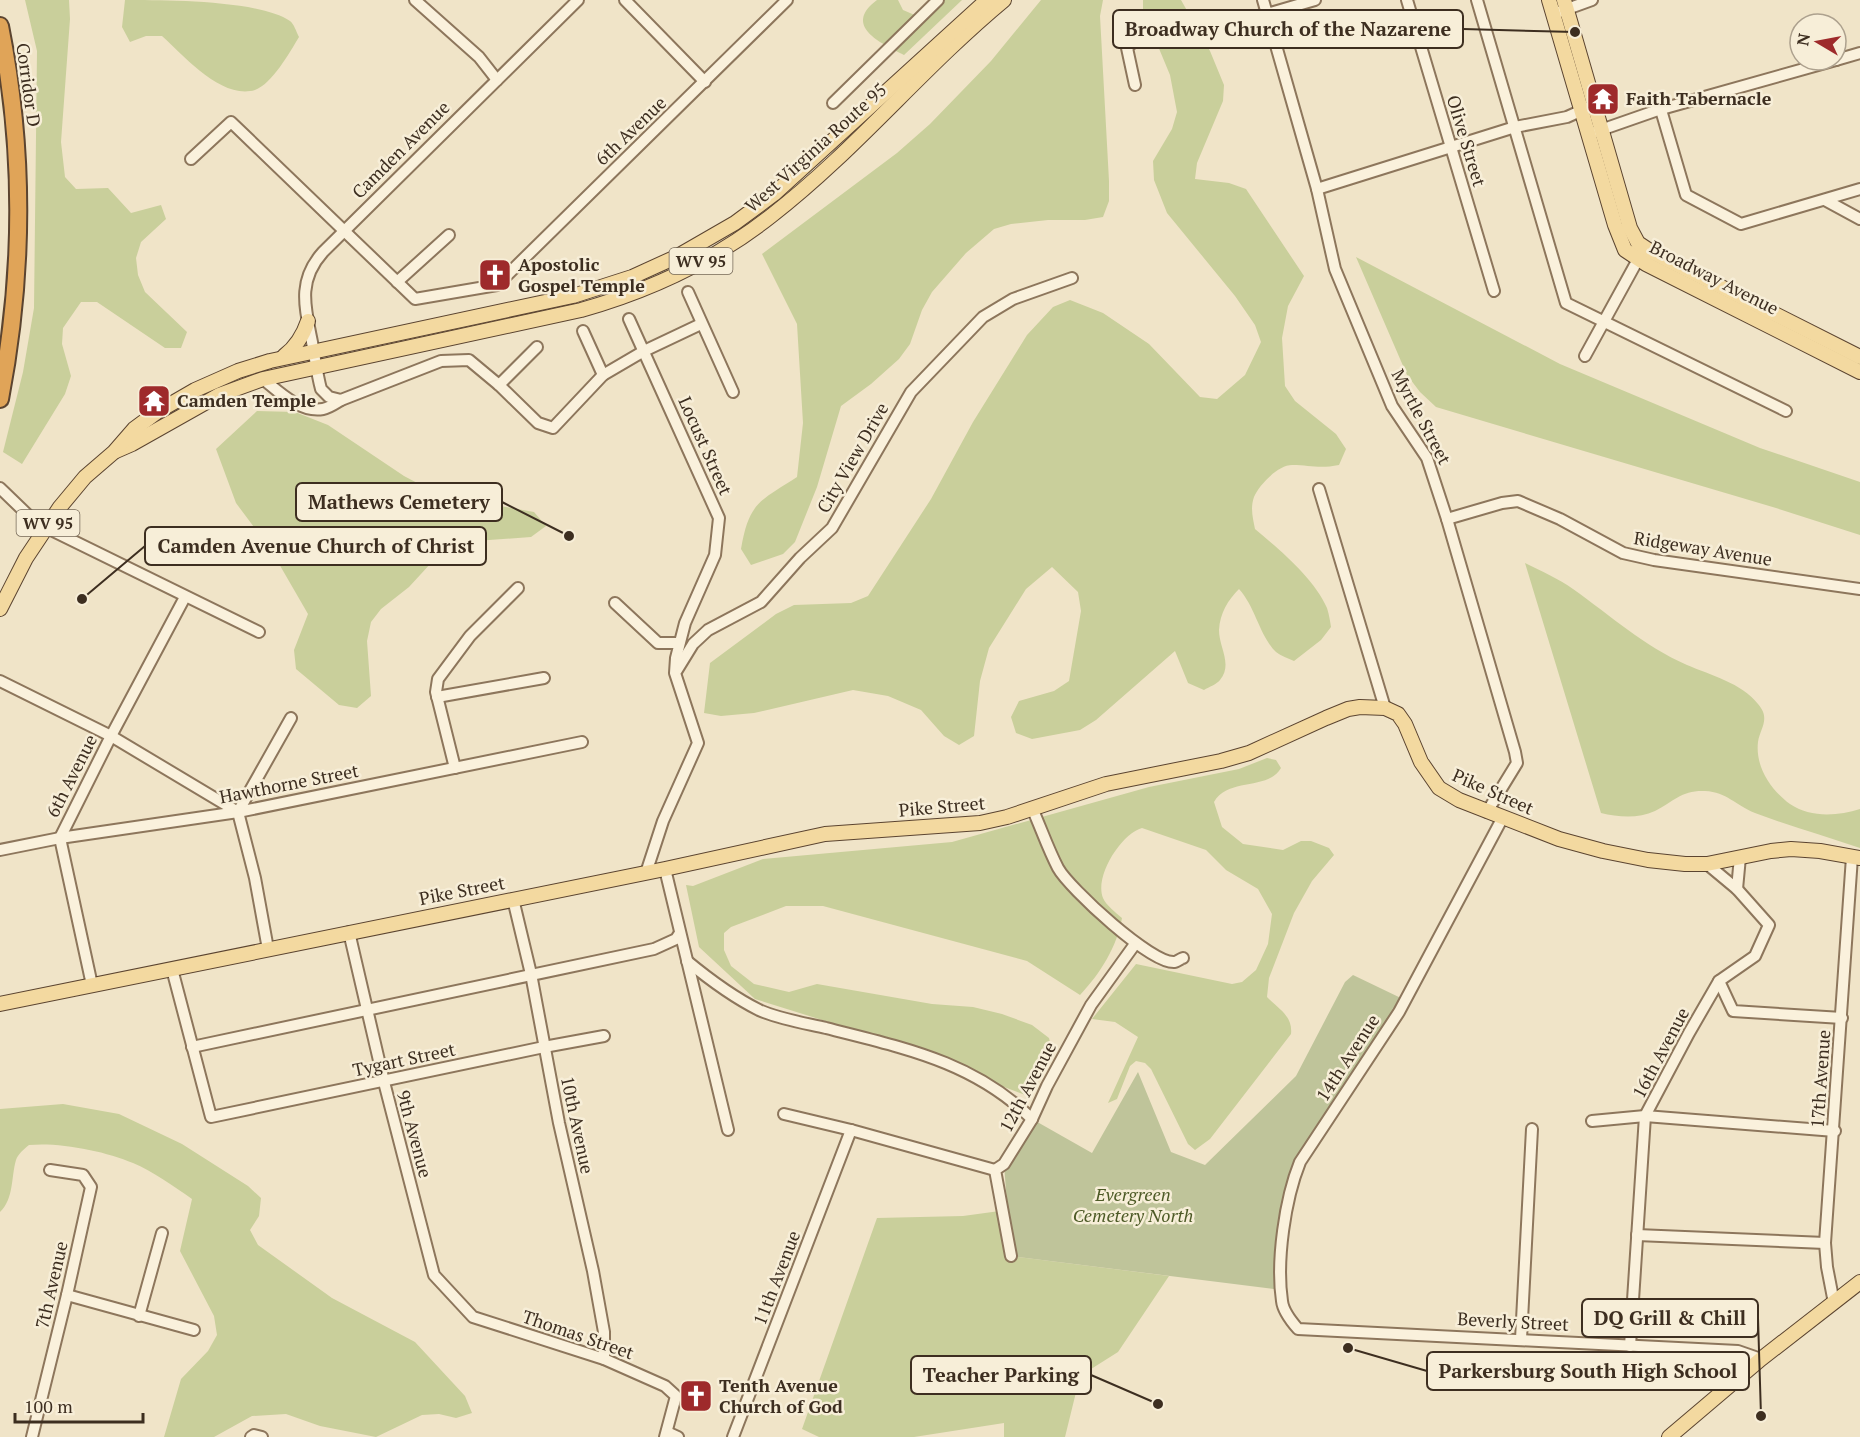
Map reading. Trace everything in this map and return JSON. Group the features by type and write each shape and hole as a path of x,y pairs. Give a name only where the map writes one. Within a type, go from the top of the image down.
{"highway":[{"name":"Corridor D","path":"0,26 8,64 20,177 18,270 0,399"}],"main road":[{"name":"West Virginia Route 95","path":"314,351 573,297 632,277 683,253 735,223 774,194 987,0"},
{"name":"West Virginia Route 95","path":"316,366 581,310 651,286 697,263 741,237 794,198 1004,0"},
{"name":"Broadway Avenue","path":"1549,0 1561,8 1595,132 1641,254 1860,372"},
{"name":"Broadway Avenue","path":"1641,254 1860,357"},
{"path":"282,358 295,347 308,321"},
{"name":"WV 95","path":"0,609 45,527 86,477 145,420 182,397 238,371 314,351"},
{"name":"WV 95","path":"114,452 219,395 263,379 316,366"},
{"name":"Pike Street","path":"0,1004 646,873 825,834 980,824 1106,784 1221,761 1249,753 1348,709 1373,706 1398,714 1405,723 1421,762 1439,788 1487,812 1559,839 1603,851 1684,864 1707,864 1791,849 1856,857"},
{"path":"1669,1437 1761,1359 1860,1282"}],"street":[{"path":"416,0 479,57 497,80"},
{"name":"Camden Avenue","path":"341,400 325,394 321,389 304,294 310,271 318,258 578,0"},
{"path":"625,0 705,82"},
{"name":"6th Avenue","path":"397,282 416,298 497,285 787,0"},
{"path":"833,102 938,0"},
{"name":"Myrtle Street","path":"1263,0 1317,189 1335,269 1392,406 1427,458 1447,519 1517,763 1487,812"},
{"path":"1136,85 1127,48 1133,42 1267,14 1315,0"},
{"name":"Olive Street","path":"1407,0 1494,291"},
{"path":"1477,0 1566,303 1786,411"},
{"path":"1561,8 1592,0"},
{"path":"1595,132 1661,110 1794,72"},
{"path":"1317,189 1515,127 1567,117 1588,108"},
{"path":"1661,110 1686,195 1741,224 1860,189"},
{"path":"190,159 231,122 346,230 397,282 449,235"},
{"path":"1825,200 1860,219"},
{"path":"1585,356 1641,254"},
{"name":"City View Drive","path":"675,673 693,644 708,630 761,602 800,558 832,528 911,392 983,318 1013,299 1072,278"},
{"path":"688,292 733,392"},
{"name":"Locust Street","path":"629,320 719,518 715,555 685,623 676,658 675,673"},
{"path":"263,379 286,398 301,406 324,409 441,360 469,360 500,385 538,423 553,428 603,375 644,351 701,324"},
{"path":"583,331 603,375"},
{"path":"500,385 537,347"},
{"path":"0,488 30,517 45,527 259,632"},
{"path":"1319,489 1385,708"},
{"name":"Ridgeway Avenue","path":"1447,519 1502,503 1518,501 1560,519 1623,553 1654,560 1860,590"},
{"path":"455,768 436,692 438,679 471,636 518,588"},
{"name":"6th Avenue","path":"92,985 60,838 185,597"},
{"path":"615,603 658,643 679,643"},
{"path":"646,873 663,821 698,743 675,673"},
{"path":"437,697 544,678"},
{"path":"0,681 111,736 238,812"},
{"path":"268,949 255,878 238,812 291,718"},
{"name":"Hawthorne Street","path":"0,850 60,838 238,812 582,742"},
{"path":"1032,808 1059,870 1135,944 1164,960 1175,962 1183,958"},
{"name":"14th Avenue","path":"1298,1329 1282,1303 1280,1258 1291,1185 1300,1162 1399,1012 1503,817"},
{"path":"1737,889 1740,857"},
{"name":"17th Avenue","path":"1834,1303 1827,1267 1826,1243 1856,857"},
{"name":"16th Avenue","path":"1630,1346 1645,1116 1719,981 1755,956 1769,925 1737,889 1707,864"},
{"path":"665,869 728,1130"},
{"name":"10th Avenue","path":"513,899 531,974 559,1123 593,1271 604,1332 604,1359"},
{"name":"9th Avenue","path":"349,932 384,1082 434,1275"},
{"path":"172,969 192,1047 654,949 676,939 681,933"},
{"name":"12th Avenue","path":"995,1170 1004,1164 1032,1119 1047,1086 1091,1005 1135,944"},
{"path":"687,962 714,984 761,1010 925,1054 978,1077 1020,1107 1032,1119"},
{"path":"1719,981 1733,1011 1842,1018"},
{"name":"Tygart Street","path":"192,1047 211,1117 604,1036"},
{"path":"784,1114 995,1170 1011,1256"},
{"path":"1592,1121 1645,1116 1834,1131"},
{"path":"1521,1339 1532,1129"},
{"name":"11th Avenue","path":"733,1437 851,1130"},
{"name":"7th Avenue","path":"32,1437 91,1187 83,1175 50,1170"},
{"path":"139,1316 162,1233"},
{"path":"1637,1235 1826,1243"},
{"name":"Thomas Street","path":"434,1275 473,1317 604,1359 665,1386 676,1396 666,1435 678,1437"},
{"path":"67,1295 194,1330"},
{"name":"Beverly Street","path":"1298,1329 1738,1351 1761,1359"},
{"path":"252,1437 254,1435 262,1437"}],"green space":[{"path":"25,0 69,0 70,19 61,142 65,177 76,189 108,188 131,213 161,205 166,219 141,242 136,258 138,275 145,292 187,332 181,348 165,348 97,302 81,302 63,328 62,344 71,376 65,394 22,464 3,452 23,372 34,308 37,51"},
{"path":"125,0 211,3 257,9 290,21 299,37 280,67 261,87 242,91 230,89 217,83 192,65 162,36 146,36 130,42 122,27"},
{"path":"877,0 898,0 903,10 924,19 941,0 962,0 904,55 876,39 864,26 863,18 867,9"},
{"path":"1041,0 1103,0 1100,16 1109,201 1103,217 1011,224 994,229 966,253 932,292 922,310 910,344 899,359 841,406 817,487 795,542 783,554 751,565 741,549 748,521 758,504 797,477 803,423 797,324 762,254 897,153 930,124 991,61"},
{"path":"1143,0 1181,0 1210,51 1224,85 1223,101 1197,163 1195,179 1229,183 1246,189 1304,276 1288,306 1282,338 1285,386 1295,401 1336,434 1346,449 1339,465 1320,467 1292,465 1275,472 1256,492 1252,513 1255,529 1296,565 1314,586 1327,608 1331,627 1321,640 1294,661 1276,652 1270,645 1250,604 1239,589 1228,602 1221,618 1219,630 1225,668 1224,674 1217,683 1204,690 1188,683 1175,651 1096,720 1080,730 1032,739 1016,733 1011,717 1019,701 1054,691 1069,681 1081,611 1078,592 1052,567 1026,589 989,648 980,681 974,736 959,745 944,736 921,710 888,696 853,690 754,713 721,716 704,713 710,663 776,614 794,605 851,603 868,596 931,499 973,422 1027,335 1053,307 1070,300 1103,313 1149,344 1200,397 1217,399 1245,375 1261,342 1255,325 1235,296 1167,213 1154,180 1153,161 1172,129 1177,112 1170,75 1143,10"},
{"path":"1356,257 1560,364 1760,448 1860,482 1860,535 1436,407 1407,375"},
{"path":"257,411 295,412 328,425 404,476 440,495 534,512 546,526 531,537 461,542 432,562 409,587 381,609 371,622 367,641 371,696 357,708 339,705 296,669 294,650 308,614 271,550 236,503 216,449"},
{"path":"1525,563 1568,585 1656,649 1743,690 1758,704 1764,714 1758,751 1762,769 1771,785 1790,804 1806,812 1833,814 1860,809 1860,848 1755,813 1713,792 1690,792 1655,811 1642,815 1621,816 1601,813"},
{"path":"1267,758 1276,760 1281,768 1275,775 1267,780 1229,789 1214,802 1222,827 1243,844 1283,850 1301,841 1311,841 1329,848 1334,855 1312,881 1294,913 1269,978 1267,997 1290,1022 1291,1034 1210,1139 1195,1150 1188,1144 1151,1069 1145,1063 1136,1061 1130,1066 1117,1099 1108,1103 1138,1037 1115,1022 1092,1019 1136,964 1232,984 1242,982 1256,970 1268,944 1272,914 1258,889 1226,870 1206,850 1142,828 1126,838 1118,847 1106,868 1101,889 1104,901 1122,918 1120,929 1107,960 1080,995 1027,961 823,906 786,906 731,927 724,933 724,950 731,966 754,984 789,992 817,984 932,1004 973,1007 1032,1025 1049,1038 1051,1046 1028,1096 854,1030 755,999 699,947 686,885 693,886 763,859 952,842 1149,787 1239,769"},
{"name":"Evergreen Cemetery North","path":"1353,975 1405,1000 1291,1185 1281,1290 1011,1256 1004,1164 1032,1119 1092,1153 1138,1072 1171,1152 1205,1165 1296,1076 1345,982"},
{"path":"63,1104 119,1114 182,1144 248,1186 261,1198 259,1216 250,1230 258,1245 332,1298 415,1342 465,1396 472,1413 456,1418 439,1414 422,1415 376,1437 320,1426 286,1414 252,1416 214,1437 164,1437 181,1379 208,1351 217,1335 214,1316 180,1251 192,1199 171,1184 133,1163 96,1151 41,1144 29,1145 17,1158 8,1201 0,1212 0,1109"},
{"path":"1007,1210 1011,1256 1169,1276 1118,1352 1080,1376 1065,1437 1004,1437 1004,1423 914,1437 819,1437 802,1429 877,1218 963,1216"}],"place":[{"name":"Broadway Church of the Nazarene","path":"1575,32"},
{"name":"Faith Tabernacle","path":"1603,99"},
{"name":"Apostolic Gospel Temple","path":"495,275"},
{"name":"Camden Temple","path":"154,401"},
{"name":"Mathews Cemetery","path":"569,536"},
{"name":"Camden Avenue Church of Christ","path":"82,599"},
{"name":"Parkersburg South High School","path":"1348,1348"},
{"name":"Tenth Avenue Church of God","path":"696,1396"},
{"name":"Teacher Parking","path":"1158,1404"},
{"name":"DQ Grill & Chill","path":"1761,1416"}]}
